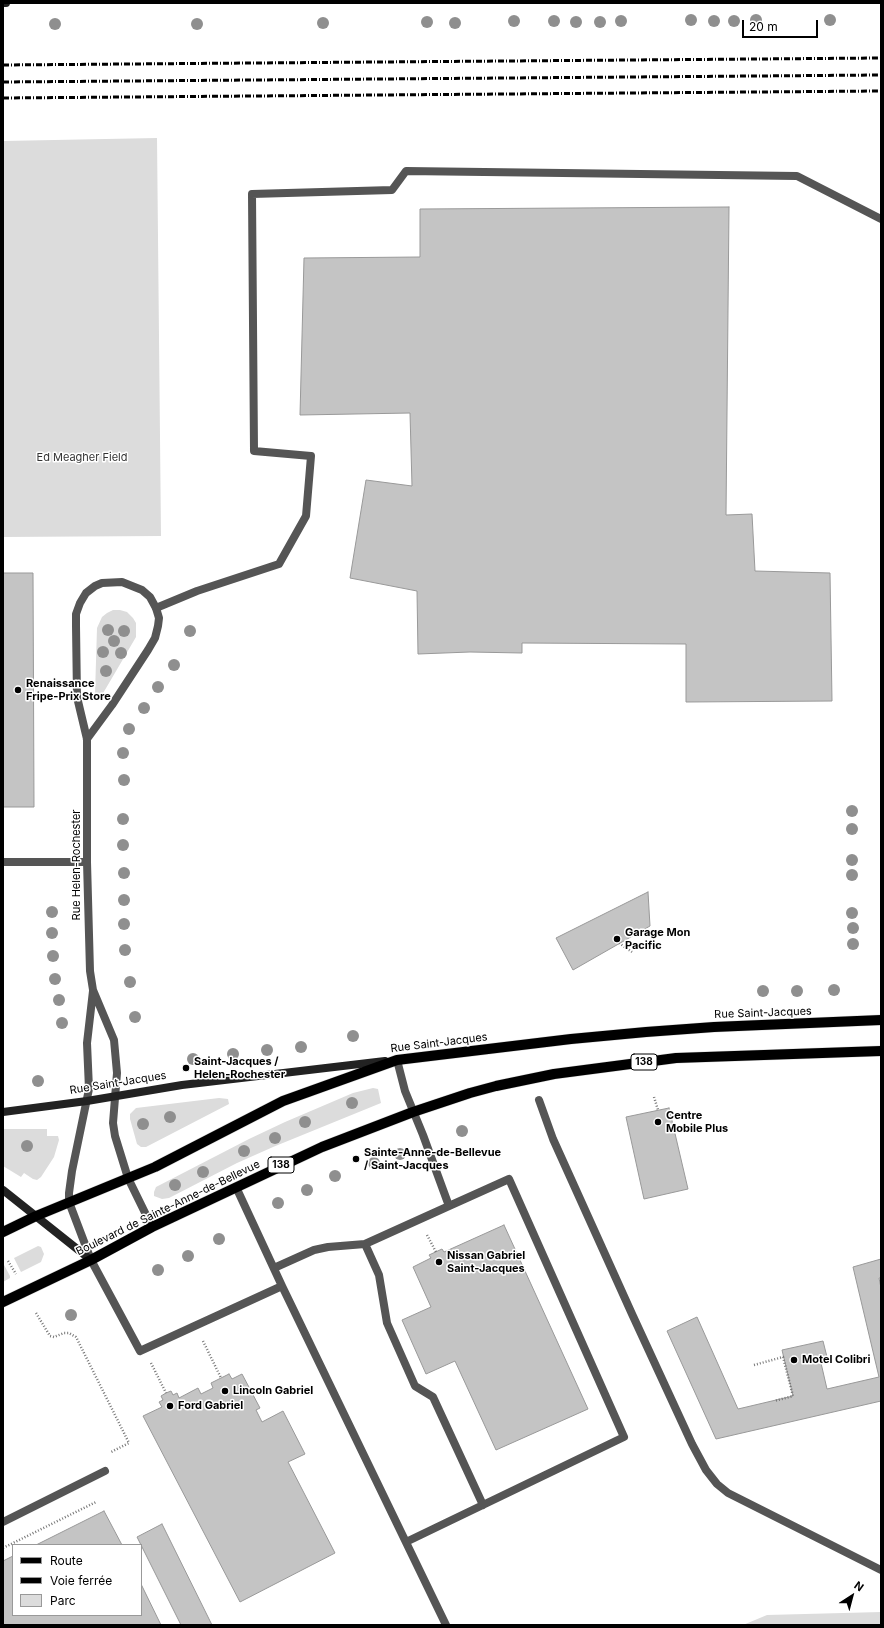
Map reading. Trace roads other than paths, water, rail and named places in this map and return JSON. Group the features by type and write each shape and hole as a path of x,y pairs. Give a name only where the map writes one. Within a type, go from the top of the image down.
{"main road":[{"name":"Rue Saint-Jacques","path":"3,1112 232,1079 571,1039 714,1027 881,1020"},
{"name":"138","path":"413,1112 496,1086 533,1078 676,1058 881,1051"},
{"path":"3,1232 36,1216 155,1167 283,1101 397,1060"},
{"name":"Boulevard de Sainte-Anne-de-Bellevue","path":"3,1302 91,1260 152,1227 322,1147 413,1112"},
{"path":"3,1190 91,1260"}],"street":[{"path":"87,739 112,705 155,638 158,618 156,608 197,591 279,564 306,516 311,456 254,451 252,194 392,190 406,171 797,176 881,219"},
{"name":"Rue Helen-Rochester","path":"156,608 150,597 142,590 122,582 102,582 86,593 76,614 77,697 87,739 89,953 93,990 87,1043 89,1089 70,1182 69,1202 91,1260 140,1351 282,1286"},
{"path":"3,862 87,862"},
{"name":"Rue Helen-Rochester","path":"93,990 114,1040 117,1073 113,1123 115,1136 128,1178 152,1227"},
{"path":"397,1060 405,1091 449,1206"},
{"path":"539,1100 553,1139 609,1265 692,1444 706,1470 716,1484 728,1493 881,1570"},
{"path":"274,1268 314,1250 328,1247 365,1244 509,1179 624,1437 406,1542"},
{"path":"236,1187 282,1286 446,1625"},
{"path":"365,1244 379,1275 387,1323 415,1386 433,1397 483,1505"},
{"path":"3,1522 105,1471"}],"railway":[{"path":"3,65 881,58"},
{"path":"3,82 881,75"},
{"path":"3,98 881,91"}],"place":[{"name":"Renaissance Fripe-Prix Store","path":"18,690"},
{"name":"Garage Mon Pacific","path":"617,939"},
{"name":"Saint-Jacques / Helen-Rochester","path":"186,1068"},
{"name":"Centre Mobile Plus","path":"658,1122"},
{"name":"Sainte-Anne-de-Bellevue / Saint-Jacques","path":"356,1159"},
{"name":"Nissan Gabriel Saint-Jacques","path":"439,1262"},
{"name":"Motel Colibri","path":"794,1360"},
{"name":"Lincoln Gabriel","path":"225,1391"},
{"name":"Ford Gabriel","path":"170,1406"}],"park label":[{"name":"Ed Meagher Field","path":"82,458"}]}
